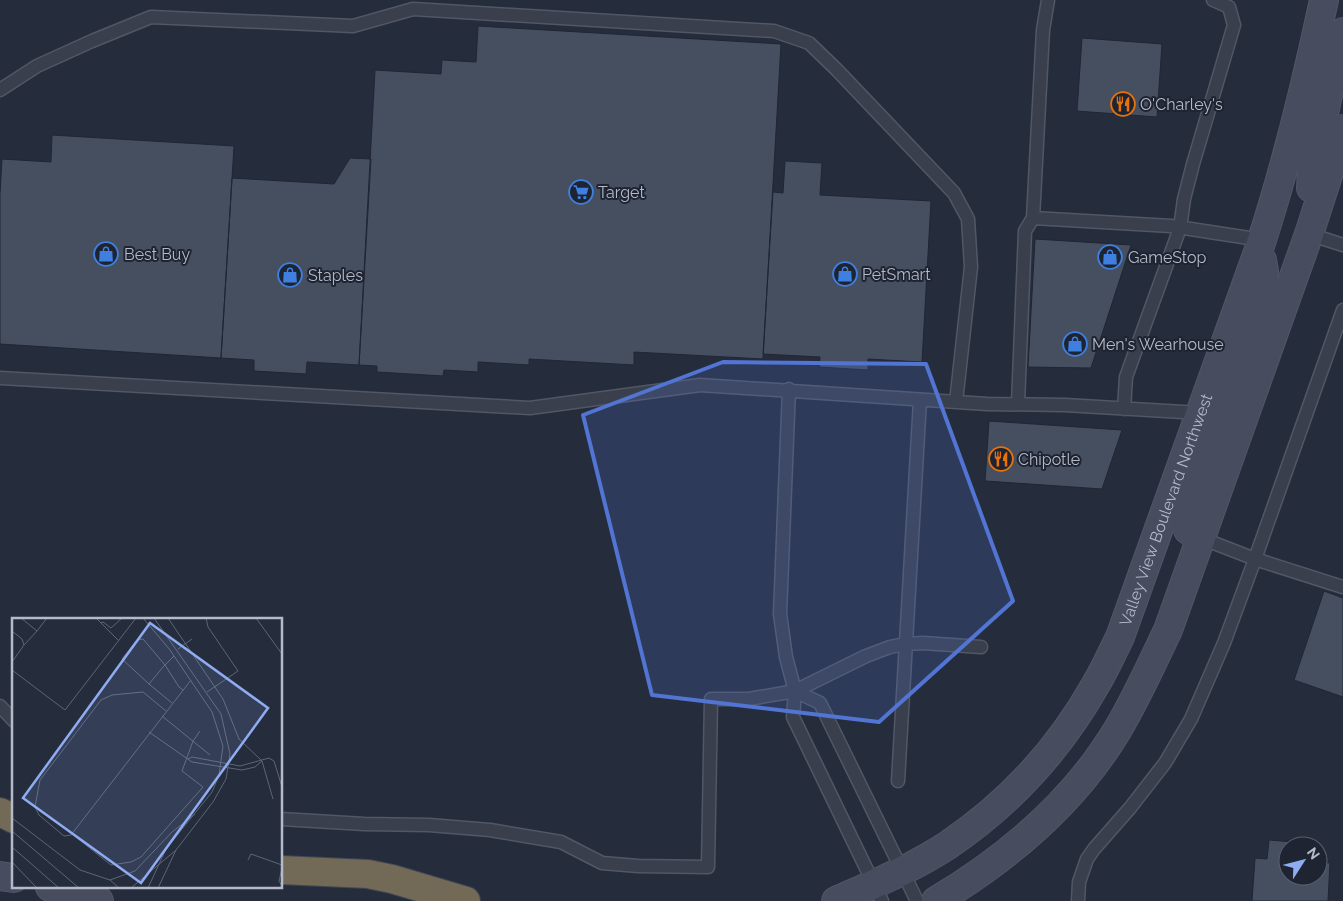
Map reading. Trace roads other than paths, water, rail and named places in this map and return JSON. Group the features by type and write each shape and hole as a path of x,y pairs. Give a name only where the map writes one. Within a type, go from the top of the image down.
{"highway":[{"path":"0,812 12,817"},
{"path":"282,870 368,874 392,879 466,901"}],"main road":[{"name":"Valley View Boulevard Northwest","path":"836,901 878,893 902,871 947,845 989,814 1033,773 1096,685 1120,637 1276,196 1301,106 1324,0"},
{"path":"1309,234 1312,169 1343,32"},
{"path":"936,901 972,880 1004,856 1050,814 1086,774 1117,730 1141,689 1168,630 1309,234 1343,129"},
{"path":"1201,538 1188,530 1185,517 1235,371 1262,300 1264,271 1260,244"},
{"path":"54,888 99,901"}],"lane":[{"path":"1018,404 1025,231 1033,218 1043,30 1048,0"},
{"path":"1124,409 1126,377 1180,228 1184,199 1193,164 1234,25 1229,7 1214,0"},
{"path":"0,90 38,66 151,17 353,26 413,9 774,31 808,43 838,70 954,193 968,219 971,267 956,402"},
{"path":"1033,218 1180,228 1260,244"},
{"path":"1309,234 1343,245"},
{"path":"1078,901 1079,882 1087,859 1165,763 1190,719 1224,643 1343,310"},
{"path":"0,378 530,408 700,385 920,400 1200,413"},
{"path":"789,390 780,614 786,657 795,691 793,717 878,893"},
{"path":"898,781 920,400"},
{"path":"1201,538 1255,559 1343,587"},
{"path":"282,819 364,824 429,825 490,830 561,842 602,864 708,867 711,699 749,698 795,691 866,656 905,644 922,643 981,647"},
{"path":"795,691 820,703 917,901"},
{"path":"0,706 12,719"}],"place":[{"name":"O'Charley's","path":"1123,104"},
{"name":"Target","path":"581,192"},
{"name":"Best Buy","path":"106,254"},
{"name":"GameStop","path":"1110,257"},
{"name":"PetSmart","path":"845,274"},
{"name":"Staples","path":"290,275"},
{"name":"Men's Wearhouse","path":"1075,344"},
{"name":"Chipotle","path":"1001,459"}]}
